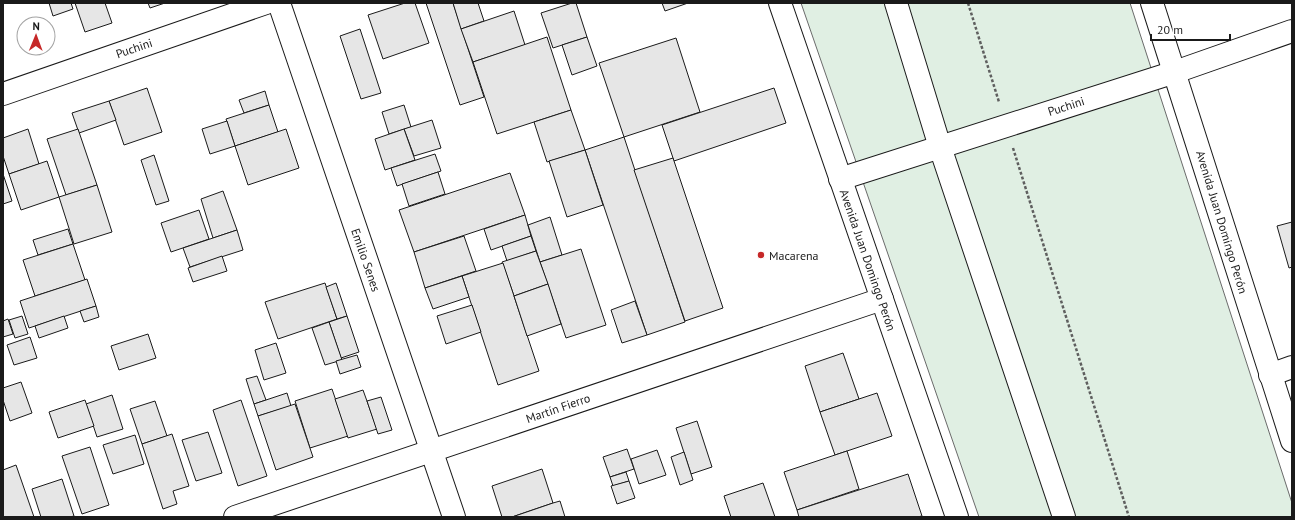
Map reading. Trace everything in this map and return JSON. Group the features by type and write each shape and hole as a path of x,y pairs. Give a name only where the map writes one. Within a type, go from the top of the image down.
{"street":[{"name":"Puchini","path":"3,94 266,3"},
{"name":"Emilio Senes","path":"279,3 454,517"},
{"name":"Avenida Juan Domingo Perón","path":"780,3 957,517"},
{"path":"896,3 940,147 1064,517"},
{"name":"Avenida Juan Domingo Perón","path":"1152,3 1292,442"},
{"name":"Puchini","path":"840,179 1175,72 1292,32"},
{"name":"Martín Fierro","path":"235,517 882,299"},
{"path":"1270,375 1292,367"}],"path":[{"path":"968,3 1129,517"}],"green space":[{"path":"801,3 1130,3 1292,503 1292,517 979,517"}],"building":[{"path":"49,3 71,3 73,9 53,16"},
{"path":"75,3 105,3 112,23 85,32"},
{"path":"148,3 165,3 150,8"},
{"path":"405,3 415,3 429,43 383,59 368,15"},
{"path":"426,3 453,3 484,97 460,105"},
{"path":"453,3 478,3 484,21 461,29"},
{"path":"576,3 587,37 553,48 541,13"},
{"path":"662,3 688,3 665,11"},
{"path":"514,11 525,45 473,62 461,29"},
{"path":"360,29 381,93 361,99 340,36"},
{"path":"547,37 571,110 497,134 473,62"},
{"path":"587,37 597,66 572,75 562,45"},
{"path":"676,38 700,112 624,137 599,63"},
{"path":"147,88 162,132 124,145 109,101"},
{"path":"774,88 786,123 674,161 662,125"},
{"path":"265,91 269,105 244,113 239,100"},
{"path":"109,101 116,120 79,133 72,113"},
{"path":"269,105 278,132 235,146 226,119"},
{"path":"404,105 411,127 389,134 382,112"},
{"path":"571,110 585,150 547,162 534,122"},
{"path":"432,120 441,148 414,156 404,129"},
{"path":"227,121 235,146 210,154 202,129"},
{"path":"28,129 39,164 9,174 3,156 3,138"},
{"path":"78,129 97,185 66,195 47,139"},
{"path":"286,129 299,168 248,185 235,146"},
{"path":"404,129 415,160 385,170 375,139"},
{"path":"624,137 685,322 647,335 585,150"},
{"path":"585,150 603,205 567,217 549,161"},
{"path":"435,154 441,171 397,186 391,168"},
{"path":"154,155 169,201 156,205 141,160"},
{"path":"673,158 723,308 685,321 634,170"},
{"path":"47,161 59,197 21,210 9,174"},
{"path":"438,172 445,194 409,206 402,184"},
{"path":"510,173 525,215 414,252 399,210"},
{"path":"3,174 12,201 3,204"},
{"path":"97,185 112,232 74,244 59,197"},
{"path":"223,191 237,230 213,238 201,199"},
{"path":"199,210 209,239 171,252 161,223"},
{"path":"525,215 531,236 491,250 484,229"},
{"path":"550,217 562,255 540,262 528,225"},
{"path":"1292,222 1292,267 1289,268 1277,226"},
{"path":"68,229 73,244 38,255 33,240"},
{"path":"237,230 243,250 190,267 183,248"},
{"path":"464,236 476,271 425,288 414,252"},
{"path":"531,236 536,251 507,261 502,246"},
{"path":"73,244 85,280 35,296 23,260"},
{"path":"581,249 606,325 566,338 540,262"},
{"path":"536,251 548,284 514,296 502,262"},
{"path":"222,256 227,271 193,282 188,268"},
{"path":"503,263 539,371 498,385 462,276"},
{"path":"462,276 469,297 433,309 425,288"},
{"path":"87,279 96,306 29,328 20,301"},
{"path":"325,283 337,319 278,339 265,302"},
{"path":"336,283 347,316 337,319 326,287"},
{"path":"548,284 561,324 527,336 514,296"},
{"path":"635,301 647,335 622,343 611,310"},
{"path":"472,305 481,332 446,344 437,316"},
{"path":"96,306 99,317 84,322 80,311"},
{"path":"22,316 28,334 15,338 9,320"},
{"path":"64,316 68,328 39,338 35,326"},
{"path":"347,316 359,352 341,358 329,322"},
{"path":"8,319 13,334 3,337 3,321"},
{"path":"329,322 342,360 325,365 312,328"},
{"path":"148,334 156,358 119,370 111,346"},
{"path":"30,337 37,358 14,365 7,345"},
{"path":"276,343 286,373 264,380 255,350"},
{"path":"843,353 859,399 820,412 805,366"},
{"path":"357,355 361,367 340,374 336,361"},
{"path":"257,376 266,400 254,404 246,379"},
{"path":"21,382 32,413 10,421 3,400 3,388"},
{"path":"332,389 348,436 310,448 295,401"},
{"path":"363,390 377,429 348,438 335,399"},
{"path":"287,393 291,406 258,416 254,404"},
{"path":"877,393 892,436 835,455 820,412"},
{"path":"112,395 123,429 97,437 86,404"},
{"path":"381,397 392,430 378,434 367,401"},
{"path":"85,400 94,426 58,438 49,412"},
{"path":"241,400 267,476 238,486 213,410"},
{"path":"155,401 167,436 142,444 130,409"},
{"path":"295,404 313,457 276,470 258,416"},
{"path":"697,421 712,467 691,474 676,428"},
{"path":"208,432 222,473 196,481 182,440"},
{"path":"172,434 189,486 173,491 177,504 163,509 142,444"},
{"path":"135,435 144,464 113,474 103,445"},
{"path":"90,447 109,505 82,514 62,456"},
{"path":"627,449 634,469 610,477 603,457"},
{"path":"657,450 666,475 639,484 631,459"},
{"path":"847,451 859,489 797,510 784,472"},
{"path":"684,452 693,480 680,485 671,457"},
{"path":"16,465 34,517 3,517 3,470"},
{"path":"542,469 553,503 512,517 502,517 492,486"},
{"path":"626,472 629,481 613,486 610,477"},
{"path":"908,474 922,516 799,517 797,510"},
{"path":"62,479 74,516 41,517 32,489"},
{"path":"629,481 635,498 617,504 611,486"},
{"path":"763,483 775,517 731,517 724,496"},
{"path":"560,501 565,517 512,517 553,503"}],"place":[{"name":"Macarena","path":"761,255"}]}
